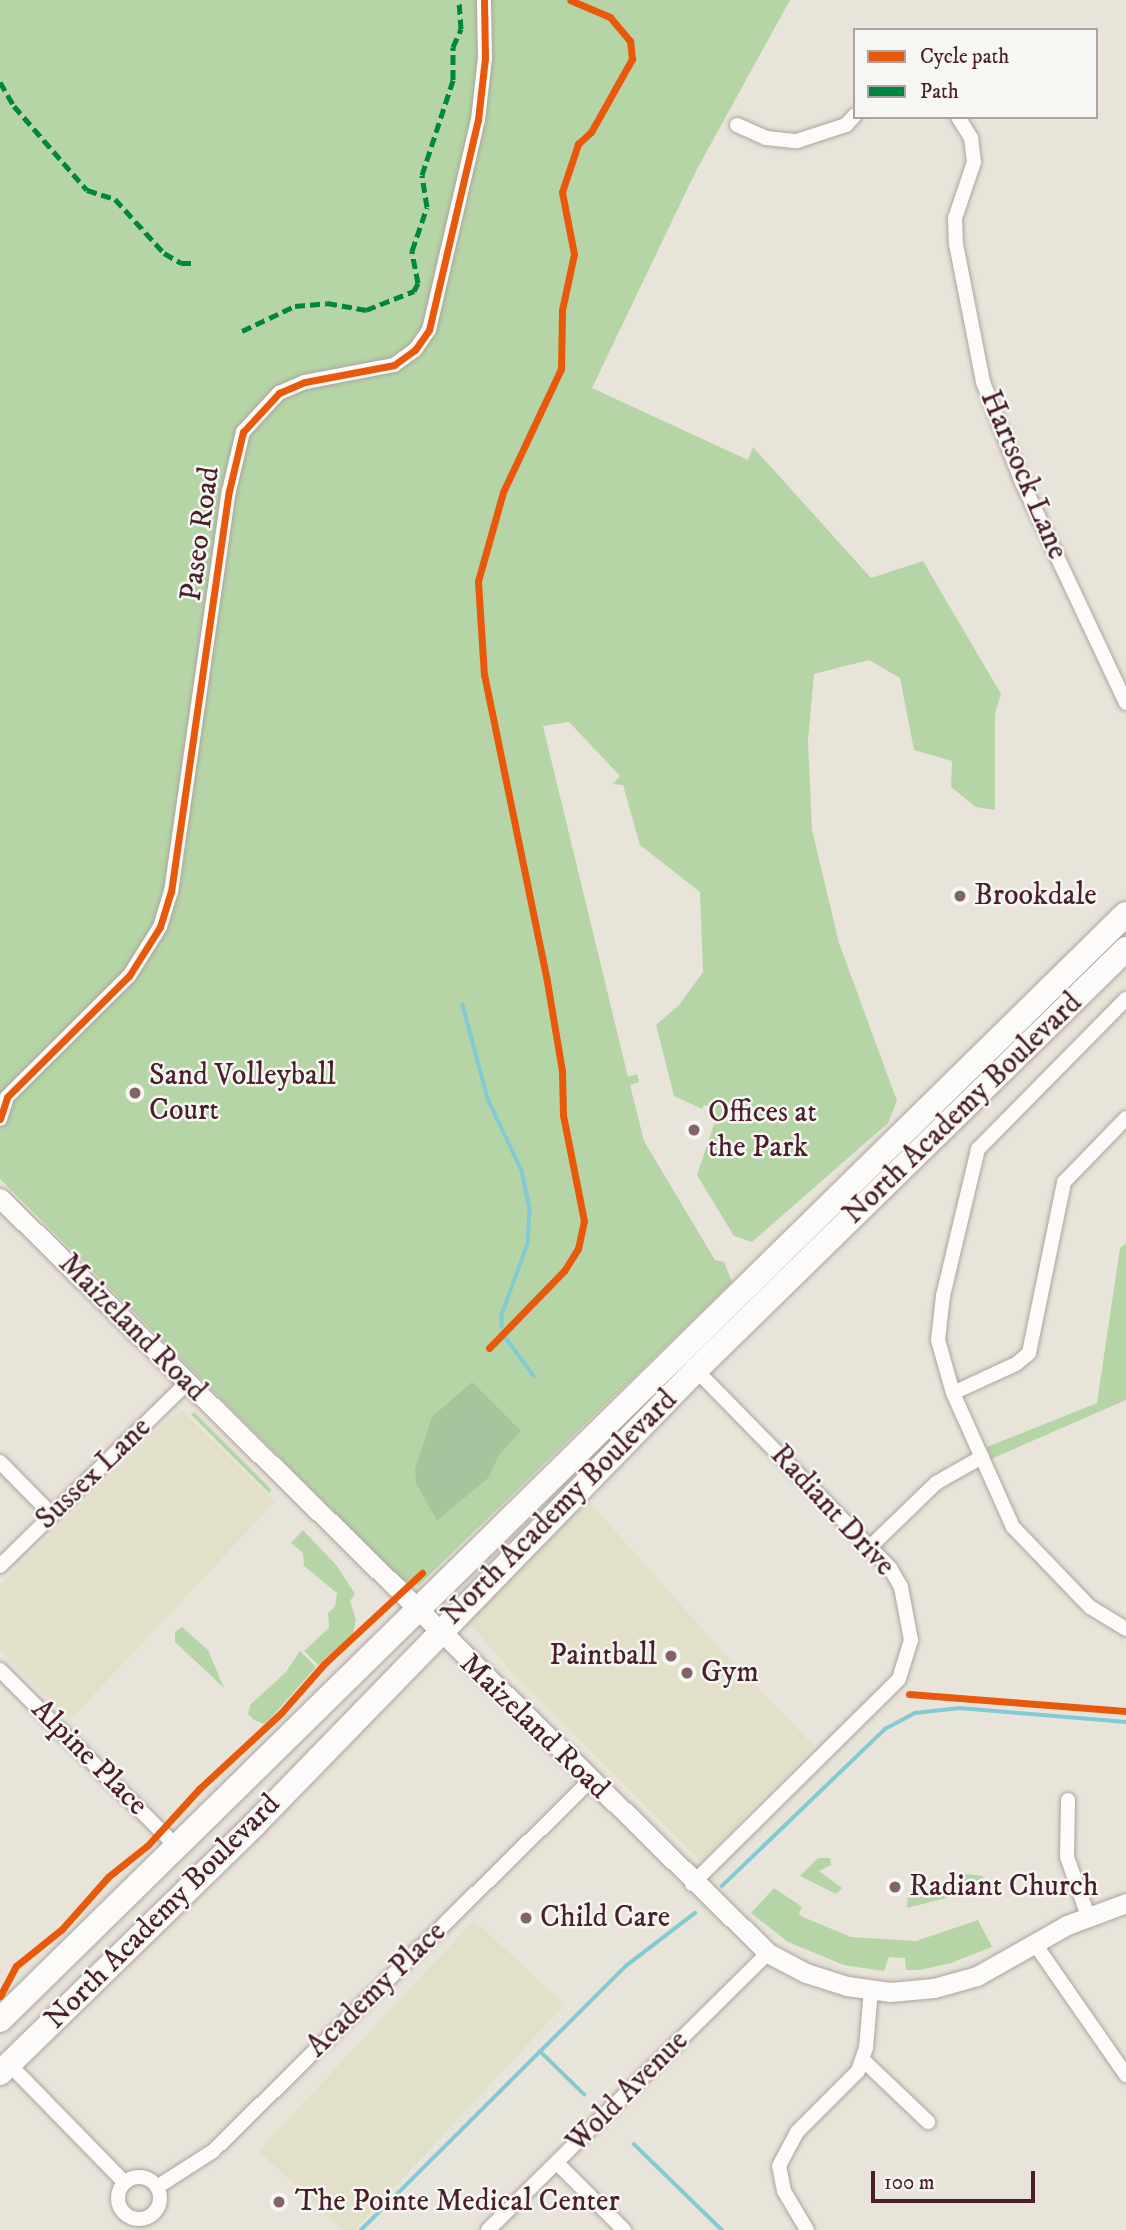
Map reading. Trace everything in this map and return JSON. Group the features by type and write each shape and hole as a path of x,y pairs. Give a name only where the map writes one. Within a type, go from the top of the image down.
{"highway":[{"name":"North Academy Boulevard","path":"0,2020 1126,914"},
{"name":"North Academy Boulevard","path":"4,2068 255,1824 437,1632 696,1370 1126,949"},
{"path":"4,2068 9,2033 16,2021 88,1951 95,1927"}],"main road":[{"name":"Maizeland Road","path":"0,1198 692,1884 768,1953 806,1973 871,1990 912,1991 957,1983 998,1967 1088,1916 1126,1903"}],"street":[{"name":"Paseo Road","path":"0,1119 3,1097 130,976 160,927 171,892 232,472 243,432 279,393 305,382 394,365 415,350 429,330 478,120 485,58 484,0"},
{"path":"737,125 766,138 797,141 846,125 853,117"},
{"name":"Hartsock Lane","path":"959,119 971,138 974,162 955,218 956,244 983,382 1022,482 1126,703"},
{"path":"1126,999 991,1131 972,1160 939,1327 940,1353 953,1393 1024,1541 1090,1607 1126,1629"},
{"path":"953,1393 1016,1364 1029,1353 1064,1182 1126,1118"},
{"name":"Radiant Drive","path":"692,1884 903,1671 911,1640 901,1587 870,1547 696,1370"},
{"name":"Sussex Lane","path":"0,1566 188,1382"},
{"path":"870,1547 936,1483 982,1457"},
{"path":"0,1462 52,1515"},
{"name":"Alpine Place","path":"0,1670 177,1847"},
{"name":"Academy Place","path":"157,2188 213,2151 589,1782"},
{"path":"1068,1800 1067,1857 1088,1916"},
{"path":"1035,1944 1126,2075"},
{"name":"Wold Avenue","path":"488,2230 768,1953"},
{"path":"807,2230 783,2191 779,2166 783,2153 797,2132 850,2080 863,2060 871,1990"},
{"path":"863,2060 928,2122"},
{"path":"4,2068 125,2183"},
{"path":"557,2162 624,2230"},
{"path":"138,2177 157,2188 156,2209 135,2224 119,2202 125,2183 138,2177"}],"shaded area":[{"path":"183,1411 275,1502 70,1720 0,1650 0,1585 172,1416"},
{"path":"584,1496 722,1651 814,1746 701,1861 514,1675 468,1621"},
{"path":"474,1920 565,2005 354,2230 343,2230 258,2151"}],"green space":[{"path":"0,0 790,0 696,171 592,388 748,460 753,447 871,578 923,561 1001,694 995,714 995,810 976,807 951,787 952,761 914,750 900,678 869,660 814,674 808,740 812,830 839,943 897,1101 888,1123 752,1242 734,1236 697,1175 717,1115 712,1108 704,1105 702,1109 674,1096 656,1025 679,1005 703,972 700,892 640,845 623,785 613,784 620,776 569,722 543,726 628,1077 637,1074 639,1082 630,1085 644,1141 715,1260 724,1262 732,1282 418,1586 403,1580 0,1179"},
{"path":"1126,1243 1126,1400 991,1459 987,1447 1097,1403 1120,1248"},
{"path":"472,1382 521,1431 499,1455 488,1478 437,1521 416,1483 415,1469 432,1417"},
{"path":"194,1412 272,1490 269,1493 191,1415"},
{"path":"303,1530 337,1566 355,1594 350,1601 356,1620 353,1634 318,1665 304,1651 329,1628 328,1613 335,1606 337,1593 304,1566 303,1553 291,1543"},
{"path":"182,1627 208,1650 224,1688 175,1642 175,1632"},
{"path":"300,1651 316,1667 270,1719 264,1724 254,1720 248,1714 250,1705 286,1672"},
{"path":"818,1858 830,1858 831,1865 819,1871 842,1888 836,1894 800,1876"},
{"path":"966,1874 983,1876 985,1888 977,1882 950,1897 907,1908 908,1897 944,1896"},
{"path":"774,1888 802,1907 799,1914 803,1917 851,1937 916,1941 978,1920 992,1947 951,1963 920,1970 906,1970 905,1958 889,1957 884,1971 844,1965 788,1942 751,1913"}],"waterway":[{"path":"463,1005 488,1099 522,1171 530,1208 528,1244 502,1315 502,1327"},
{"path":"506,1338 534,1376"},
{"path":"722,1886 885,1729 915,1713 960,1708 1126,1722"},
{"path":"361,2230 626,1966 695,1913"},
{"path":"540,2051 584,2094"},
{"path":"634,2144 722,2230"}],"marked path":[{"path":"242,331 295,306 327,303 366,310 414,291 418,283 412,251 427,207 422,175 453,80 453,47 461,29 459,0"},
{"path":"0,82 14,106 87,190 115,199 164,253 181,263 193,263"}],"cycle path":[{"path":"0,1119 7,1097 129,976 160,927 171,892 229,491 243,432 279,393 305,382 394,365 415,350 429,330 478,120 485,58 484,0"},
{"path":"489,1348 564,1271 578,1249 584,1221 563,1115 562,1071 547,981 484,675 478,581 503,492 561,369 562,310 574,254 562,192 578,144 591,132 632,59 630,41 610,17 570,0"},
{"path":"0,1996 16,1966 62,1929 108,1877 148,1845 199,1789 281,1713 324,1664 422,1573"},
{"path":"909,1694 1126,1711"}],"place":[{"name":"Brookdale","path":"960,896"},
{"name":"Sand Volleyball Court","path":"135,1093"},
{"name":"Offices at the Park","path":"694,1130"},
{"name":"Paintball","path":"671,1656"},
{"name":"Gym","path":"687,1673"},
{"name":"Radiant Church","path":"895,1887"},
{"name":"Child Care","path":"526,1918"},
{"name":"The Pointe Medical Center","path":"279,2202"}]}
